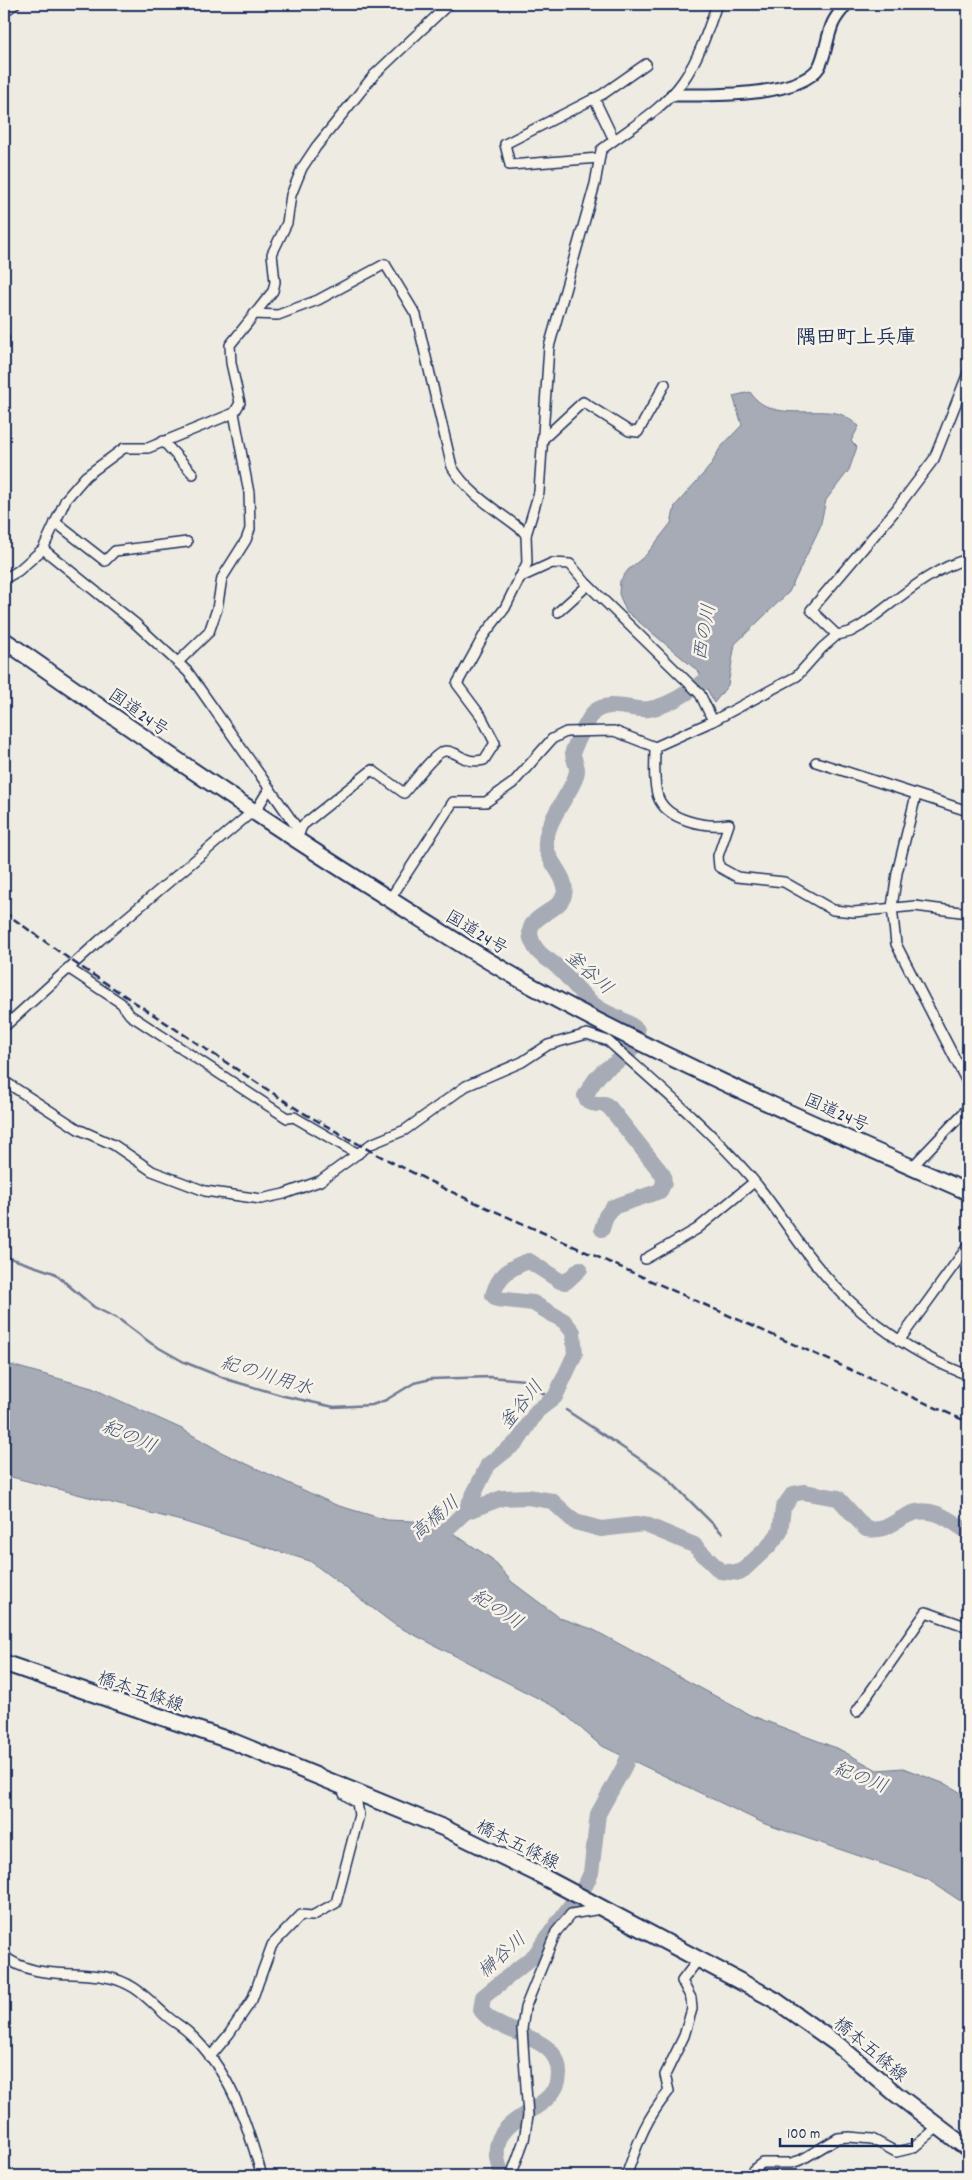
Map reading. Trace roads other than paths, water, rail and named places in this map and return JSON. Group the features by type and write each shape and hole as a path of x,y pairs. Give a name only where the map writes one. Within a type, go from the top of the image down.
{"main road":[{"name":"国道24号","path":"4,640 131,731 252,811 298,836 390,899 504,970 634,1040 968,1192"},
{"name":"橋本五條線","path":"4,1664 234,1742 444,1828 586,1899 775,2000 803,2018 968,2149"}],"street":[{"path":"4,12 15,4"},
{"path":"4,579 18,571 43,549 66,499 86,476 124,448 148,448 234,413 240,403 231,363 230,345 273,292 275,282 272,254 288,223 291,195 302,168 316,146 374,74 449,4"},
{"path":"298,836 302,825 372,770 404,792 423,773 436,754 446,751 472,762 484,760 495,743 486,723 457,684 484,635 505,608 527,563 526,535 539,492 549,347 596,184 601,150 672,95 684,81 703,45 717,4"},
{"path":"672,95 715,95 782,88 801,83 818,67 834,22 846,4"},
{"path":"600,158 510,165 505,144 594,98 646,64"},
{"path":"594,98 614,140"},
{"path":"254,314 278,316 318,300 385,264 416,315 452,467 461,482 476,496 526,535"},
{"path":"837,635 811,610 894,512 934,459 968,373"},
{"path":"542,440 583,402 629,432 638,432 665,384"},
{"path":"178,662 209,632 217,609 222,578 250,529 249,493 234,413"},
{"path":"163,441 193,474"},
{"path":"55,522 106,561 115,551 187,542"},
{"path":"43,549 136,624 188,672 269,790 298,836"},
{"path":"390,899 453,802 486,802 513,783 552,739 566,732 614,731 655,747 713,722 797,676 822,648 837,635 856,629 926,580 956,562 968,559"},
{"path":"518,578 552,563 570,564 588,585 700,694 713,722"},
{"path":"558,612 588,585"},
{"path":"655,747 655,781 658,799 673,814 694,823 729,824 718,856 719,868 723,872 737,877 784,882 833,910 854,912 892,907 943,908 968,913"},
{"path":"816,762 968,811"},
{"path":"4,1027 68,968 258,807 269,790"},
{"path":"916,795 892,907 896,944 968,1084"},
{"path":"68,968 121,1003 130,1015 287,1118 294,1116 358,1154"},
{"path":"4,1082 78,1128 114,1145 152,1171 205,1191 261,1199 284,1194 320,1181 371,1144 405,1130 466,1086 522,1062 548,1045 587,1034 608,1041 724,1148 754,1182 834,1286 849,1301 899,1341 968,1375"},
{"path":"912,1167 968,1108"},
{"path":"645,1260 697,1229 754,1182"},
{"path":"899,1341 968,1246"},
{"path":"856,1712 926,1612 968,1627"},
{"path":"210,2057 252,2000 272,1945 301,1915 312,1916 336,1903 359,1815 357,1804 344,1794 343,1787"},
{"path":"511,2176 524,2140 528,2116 522,2029 526,2008 556,1932 571,1914 595,1910 586,1899"},
{"path":"4,1956 33,1970 118,1980 148,1997 168,2018 191,2034 227,2080 244,2115 262,2176"},
{"path":"626,2176 641,2132 651,2113 668,2091 665,2076 684,2036 692,2008 691,1998 682,1981 698,1960"},
{"path":"750,2176 753,2170 762,2162 791,2163 801,2160 838,2138 872,2139 896,2152 913,2148 938,2127"}],"water":[{"name":"西の川","path":"750,392 767,407 778,410 836,413 848,418 859,426 851,441 857,447 849,470 826,500 820,527 789,592 735,644 728,685 714,703 699,672 626,611 619,594 620,581 628,570 646,555 671,523 675,506 711,465 720,448 742,425 733,396"},
{"name":"紀の川","path":"4,1363 92,1388 182,1429 223,1453 336,1505 387,1520 436,1522 492,1559 512,1582 560,1618 592,1629 750,1715 839,1749 877,1770 903,1768 948,1785 968,1797 968,1906 927,1879 765,1824 600,1745 559,1709 395,1625 310,1561 185,1522 4,1475"}],"waterway":[{"name":"釜谷川","path":"602,1229 606,1216 613,1207 660,1191 664,1183 663,1175 610,1108 605,1104 596,1104 586,1099 585,1096 601,1073 631,1051 635,1045 637,1030 591,1003 560,969 541,955 535,947 531,936 531,928 534,922 560,902 565,888 561,876 550,859 546,846 547,836 550,826 575,778 577,770 573,751 594,712 607,706 649,709 667,704 716,674 717,669"},
{"name":"紀の川用水","path":"4,1256 54,1273 94,1307 120,1320 152,1344 184,1362 229,1380 284,1396 334,1407 372,1405 386,1400 414,1383 431,1379 490,1377 524,1380 544,1394"},
{"name":"釜谷川","path":"465,1512 488,1465 518,1441 537,1411 555,1397 575,1354 573,1332 564,1321 533,1303 497,1299 493,1295 495,1288 502,1277 511,1269 529,1261 560,1281 566,1282 580,1269"},
{"name":"紀の川用水","path":"566,1410 664,1475 722,1533"},
{"name":"高橋川","path":"431,1544 465,1512 502,1498 528,1497 552,1501 575,1522 601,1529 644,1524 694,1545 720,1571 740,1573 768,1547 780,1532 783,1508 793,1494 803,1492 838,1498 866,1529 884,1528 908,1515 925,1511 940,1515 968,1532"},
{"name":"榊谷川","path":"503,2176 497,2155 499,2140 507,2128 546,2100 555,2088 559,2074 556,2061 550,2050 540,2043 502,2026 490,2019 481,2010 483,1997 535,1955 586,1884 591,1873 598,1814 624,1767 636,1738"}],"railway":[{"path":"4,912 75,963 300,1111 376,1154 445,1189 968,1422"}],"district":[{"name":"隅田町上兵庫","path":"856,336"}]}
